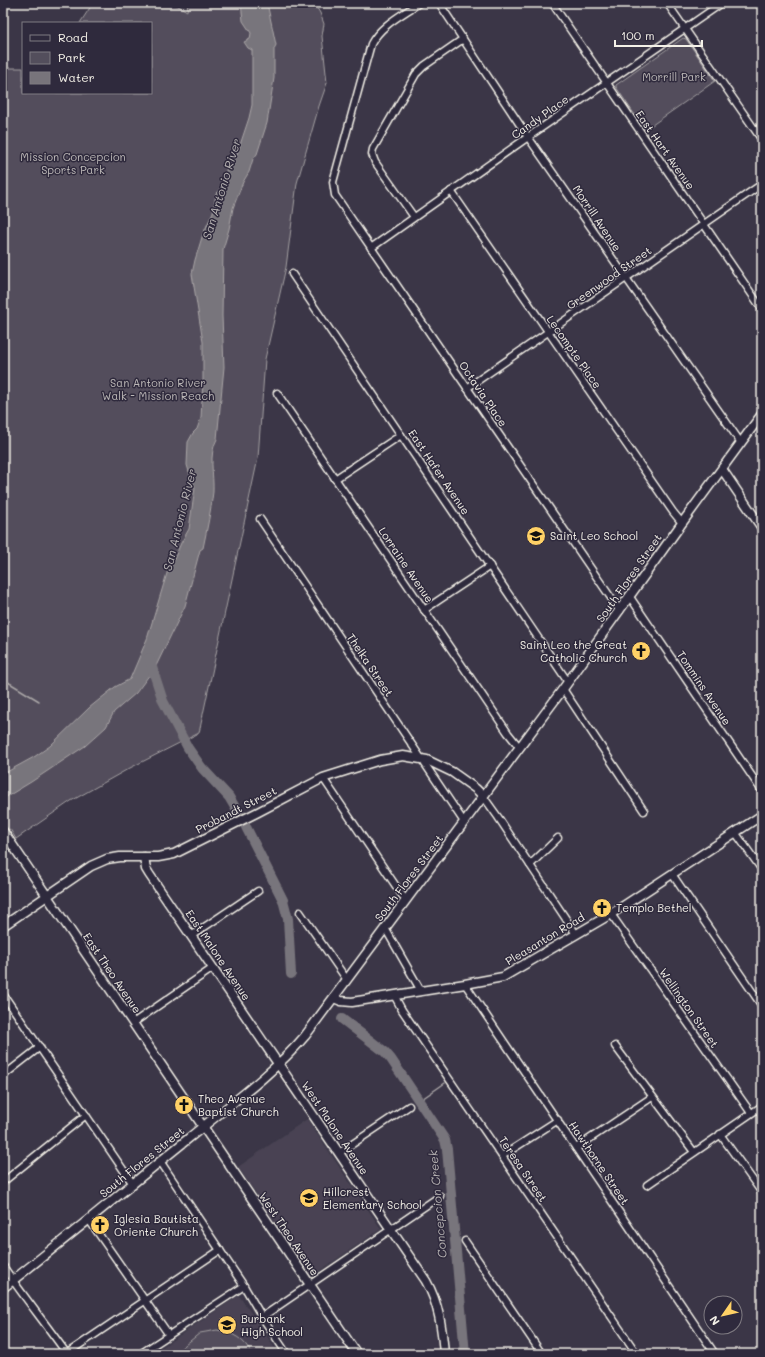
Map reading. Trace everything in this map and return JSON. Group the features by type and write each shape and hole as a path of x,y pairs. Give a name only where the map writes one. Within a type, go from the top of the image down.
{"main road":[{"name":"South Flores Street","path":"3,1288 89,1220 291,1053 334,998 520,748 762,414"},
{"path":"722,468 762,528"},
{"name":"Probandt Street","path":"3,926 91,866 102,861 120,857 165,856 185,849 323,778 380,760 402,756 421,758 452,772 476,789 483,796"},
{"name":"Pleasanton Road","path":"334,998 341,1001 352,1002 503,977 611,914 762,815"},
{"name":"East Theo Avenue","path":"3,831 202,1127"},
{"name":"East Malone Avenue","path":"144,857 149,874 278,1064"},
{"name":"West Malone Avenue","path":"278,1064 432,1292 436,1300 441,1323 444,1354"},
{"name":"West Theo Avenue","path":"202,1127 356,1354"}],"street":[{"name":"Octavia Place","path":"419,3 382,28 371,44 333,182 335,195 620,611"},
{"name":"Morrill Avenue","path":"439,3 528,137 740,443"},
{"name":"East Hart Avenue","path":"552,3 762,309"},
{"path":"667,3 762,140"},
{"name":"Candy Place","path":"371,248 722,3"},
{"path":"414,217 375,162 372,154 373,149 416,74 424,66 463,39"},
{"name":"Greenwood Street","path":"467,388 762,184"},
{"name":"Lecompte Place","path":"451,191 682,523"},
{"name":"East Hafer Avenue","path":"292,274 568,682"},
{"name":"Lorraine Avenue","path":"277,393 508,733 520,748"},
{"path":"335,479 401,435"},
{"name":"Thelka Street","path":"260,519 464,822"},
{"path":"424,610 490,566"},
{"name":"Tommins Avenue","path":"630,597 762,791"},
{"path":"563,689 644,811"},
{"path":"323,778 406,901"},
{"path":"483,796 576,934"},
{"path":"735,832 762,870"},
{"path":"530,864 558,838"},
{"path":"672,874 762,1006"},
{"path":"191,936 258,891"},
{"path":"300,912 347,980"},
{"name":"Wellington Street","path":"611,914 751,1113"},
{"path":"385,928 421,991"},
{"path":"133,1023 213,968"},
{"name":"Hawthorne Street","path":"465,984 716,1354"},
{"path":"3,994 133,1184"},
{"name":"Teresa Street","path":"394,996 402,1010 637,1354"},
{"path":"615,1046 694,1152"},
{"path":"3,1076 40,1047"},
{"path":"576,1148 652,1096"},
{"path":"339,1153 408,1106"},
{"path":"647,1185 762,1106"},
{"path":"3,1182 86,1115"},
{"path":"502,1156 558,1120"},
{"path":"720,1134 762,1193"},
{"path":"160,1161 244,1286 262,1317 287,1354"},
{"path":"262,1317 440,1196"},
{"path":"89,1220 169,1335"},
{"path":"465,1241 542,1354"},
{"path":"3,1266 42,1318 66,1354 220,1250"},
{"path":"140,1354 244,1286"}],"shaded area":[{"name":"Hillcrest Elementary School","path":"307,1119 381,1229 312,1276 238,1167"},
{"name":"Burbank High School","path":"238,1296 279,1354 152,1354"}],"green space":[{"name":"San Antonio River Walk - Mission Reach","path":"93,3 173,3 187,11 188,3 314,3 324,24 322,36 327,83 297,183 286,267 265,359 258,458 199,733 130,768 71,801 16,839 10,829 3,833 3,67 22,68 22,94 152,94 152,22 81,22"},
{"name":"Morrill Park","path":"683,38 686,39 715,81 645,130 616,85"},
{"path":"217,1330 229,1333 238,1338 246,1344 252,1354 183,1354 180,1349 200,1333"}],"water":[{"name":"San Antonio River","path":"241,3 267,3 276,45 274,49 274,78 267,123 257,154 253,159 249,172 243,182 233,208 223,249 222,316 224,367 217,439 214,445 212,458 213,492 203,548 200,550 185,606 156,666 136,693 114,712 106,727 85,746 3,799 3,774 34,757 50,746 89,708 115,687 130,679 147,639 168,570 189,529 195,488 187,465 188,442 197,429 201,418 203,380 203,342 192,274 203,234 213,212 216,194 226,186 229,176 226,172 227,163 236,157 252,105 252,50 248,48 244,42 250,39 251,33 243,21"}],"waterway":[{"name":"Concepcion Creek","path":"149,658 163,701 188,748 202,768 229,797 239,814"},
{"path":"3,679 39,701"},
{"name":"Concepcion Creek","path":"246,827 283,900 288,919 291,974"},
{"name":"Concepcion Creek","path":"342,1019 385,1052 391,1059 445,1140 465,1354"},
{"path":"419,1101 445,1083"}],"place":[{"name":"Saint Leo School","path":"536,536"},
{"name":"Saint Leo the Great Catholic Church","path":"641,651"},
{"name":"Templo Bethel","path":"602,908"},
{"name":"Theo Avenue Baptist Church","path":"184,1105"},
{"name":"Hillcrest Elementary School","path":"309,1198"},
{"name":"Iglesia Bautista Oriente Church","path":"100,1225"},
{"name":"Burbank High School","path":"227,1325"}],"park label":[{"name":"Mission Concepcion Sports Park","path":"73,163"}]}
